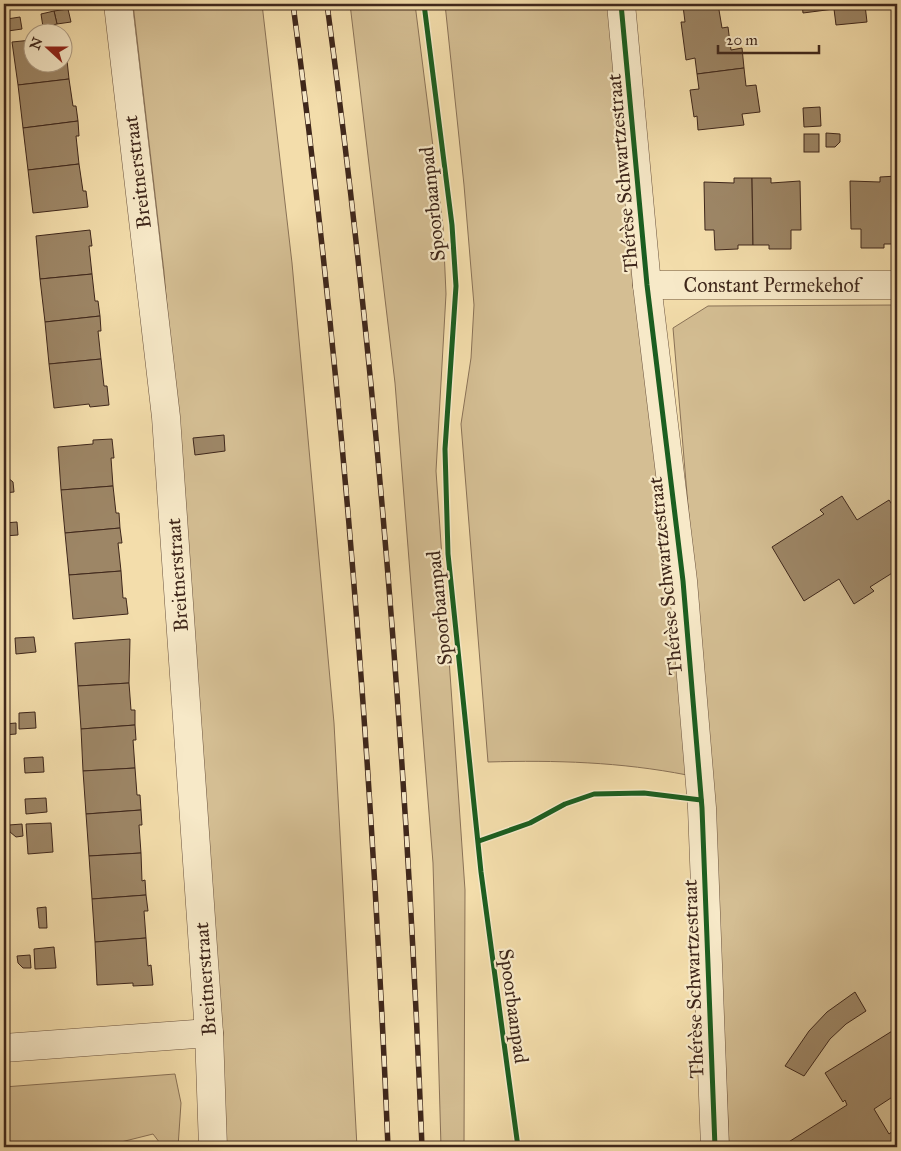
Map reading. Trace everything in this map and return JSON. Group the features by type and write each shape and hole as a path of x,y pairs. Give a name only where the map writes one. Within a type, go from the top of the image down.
{"street":[{"name":"Breitnerstraat","path":"118,4 166,418 208,1033 214,1147"},
{"name":"Thérèse Schwartzestraat","path":"621,4 647,285 683,581 701,800 715,1147"},
{"name":"Constant Permekehof","path":"647,285 897,285"},
{"path":"4,1048 208,1033"}],"shaded area":[{"path":"133,4 262,4 292,263 334,723 357,1147 225,1147 195,641 164,272"},
{"path":"350,4 415,4 443,226 446,294 436,471 465,890 464,1147 441,1147 433,863 395,383"},
{"path":"445,4 619,4 687,775 637,767 588,763 488,762 461,424 471,358 474,305 464,185"},
{"path":"897,305 897,1147 729,1147 715,826 673,328 708,306"},
{"path":"175,1074 181,1103 178,1147 163,1147 153,1134 121,1142 116,1147 4,1147 4,1087"}],"building":[{"path":"718,4 722,28 728,27 731,50 742,48 744,68 697,74 695,58 686,60 681,22 685,22 683,6"},
{"path":"802,4 872,5 865,5 867,22 836,25 834,9 803,13"},
{"path":"68,9 71,22 57,22 54,11"},
{"path":"54,11 57,22 42,22 41,14"},
{"path":"20,17 22,29 8,31 7,19"},
{"path":"7,19 8,31 4,32 4,20"},
{"path":"892,40 897,40 897,72 892,72"},
{"path":"22,41 22,72 68,72 69,79 18,85 12,42"},
{"path":"744,68 746,86 756,85 760,112 742,114 744,125 698,130 697,116 694,117 690,90 699,89 697,74"},
{"path":"69,79 73,106 76,106 78,121 23,128 18,85"},
{"path":"820,107 821,126 804,127 803,108"},
{"path":"78,121 79,136 76,136 79,164 28,170 23,128"},
{"path":"826,133 840,134 840,142 835,147 826,147"},
{"path":"804,134 819,134 819,152 804,152"},
{"path":"79,164 83,191 86,191 88,207 33,213 28,170"},
{"path":"897,176 897,244 884,244 884,248 861,248 861,229 851,229 850,181 880,182 880,177"},
{"path":"734,178 752,178 753,245 738,245 738,249 715,250 714,230 705,230 704,182 734,183"},
{"path":"752,178 771,178 771,183 800,181 801,230 791,230 791,249 769,249 769,245 753,245"},
{"path":"90,230 92,246 89,246 92,274 40,279 36,236"},
{"path":"92,274 95,301 98,301 100,316 45,322 40,279"},
{"path":"100,316 101,331 98,331 101,359 49,364 45,322"},
{"path":"4,354 7,354 8,368 4,368"},
{"path":"101,359 104,386 107,386 109,405 90,407 89,404 54,408 49,364"},
{"path":"224,435 225,451 195,455 193,438"},
{"path":"112,439 114,458 111,458 113,486 61,490 58,447 93,444 93,440"},
{"path":"4,477 13,482 14,492 4,493"},
{"path":"113,486 120,528 65,533 61,490"},
{"path":"842,496 857,520 889,500 897,512 897,570 870,587 874,591 854,604 839,579 804,601 772,547 824,514 820,510"},
{"path":"17,522 18,535 4,536 4,523"},
{"path":"120,528 122,543 118,543 121,571 69,575 65,533"},
{"path":"121,571 123,598 126,598 128,614 73,619 69,575"},
{"path":"34,637 36,652 16,654 15,638"},
{"path":"130,639 129,683 78,686 75,643"},
{"path":"129,683 131,710 135,710 135,725 81,729 78,686"},
{"path":"35,712 36,728 19,729 19,713"},
{"path":"16,723 16,734 4,735 4,724"},
{"path":"135,725 136,740 133,740 135,768 83,771 81,729"},
{"path":"43,757 44,772 25,773 24,758"},
{"path":"135,768 137,795 140,795 141,810 86,814 83,771"},
{"path":"46,798 47,812 26,814 25,799"},
{"path":"141,810 142,825 139,825 141,853 89,856 86,814"},
{"path":"51,823 53,852 28,854 26,824"},
{"path":"22,824 23,836 16,837 10,832 9,825"},
{"path":"141,853 142,881 145,880 146,895 92,899 89,856"},
{"path":"146,895 148,911 144,911 146,938 95,942 92,899"},
{"path":"46,907 47,928 39,928 37,908"},
{"path":"146,938 148,966 151,965 153,985 133,986 133,983 97,985 95,942"},
{"path":"54,947 56,968 35,969 34,949"},
{"path":"30,955 31,968 23,968 18,963 17,956"},
{"path":"855,992 866,1011 846,1024 830,1039 804,1076 785,1066 809,1031 827,1012"},
{"path":"897,1028 897,1094 874,1109 889,1134 897,1128 897,1147 789,1147 787,1143 847,1105 845,1100 843,1102 825,1073"}],"railway":[{"path":"293,4 327,289 353,574 373,861 388,1147"},
{"path":"327,4 361,289 376,431 388,574 408,861 422,1147"}],"cycle path":[{"name":"Spoorbaanpad","path":"424,4 452,225 456,286 445,449 448,554 481,872 518,1147"},
{"path":"621,4 647,285 683,581 702,808 715,1147"},
{"path":"479,841 530,823 565,804 594,794 644,793 701,800"}]}
